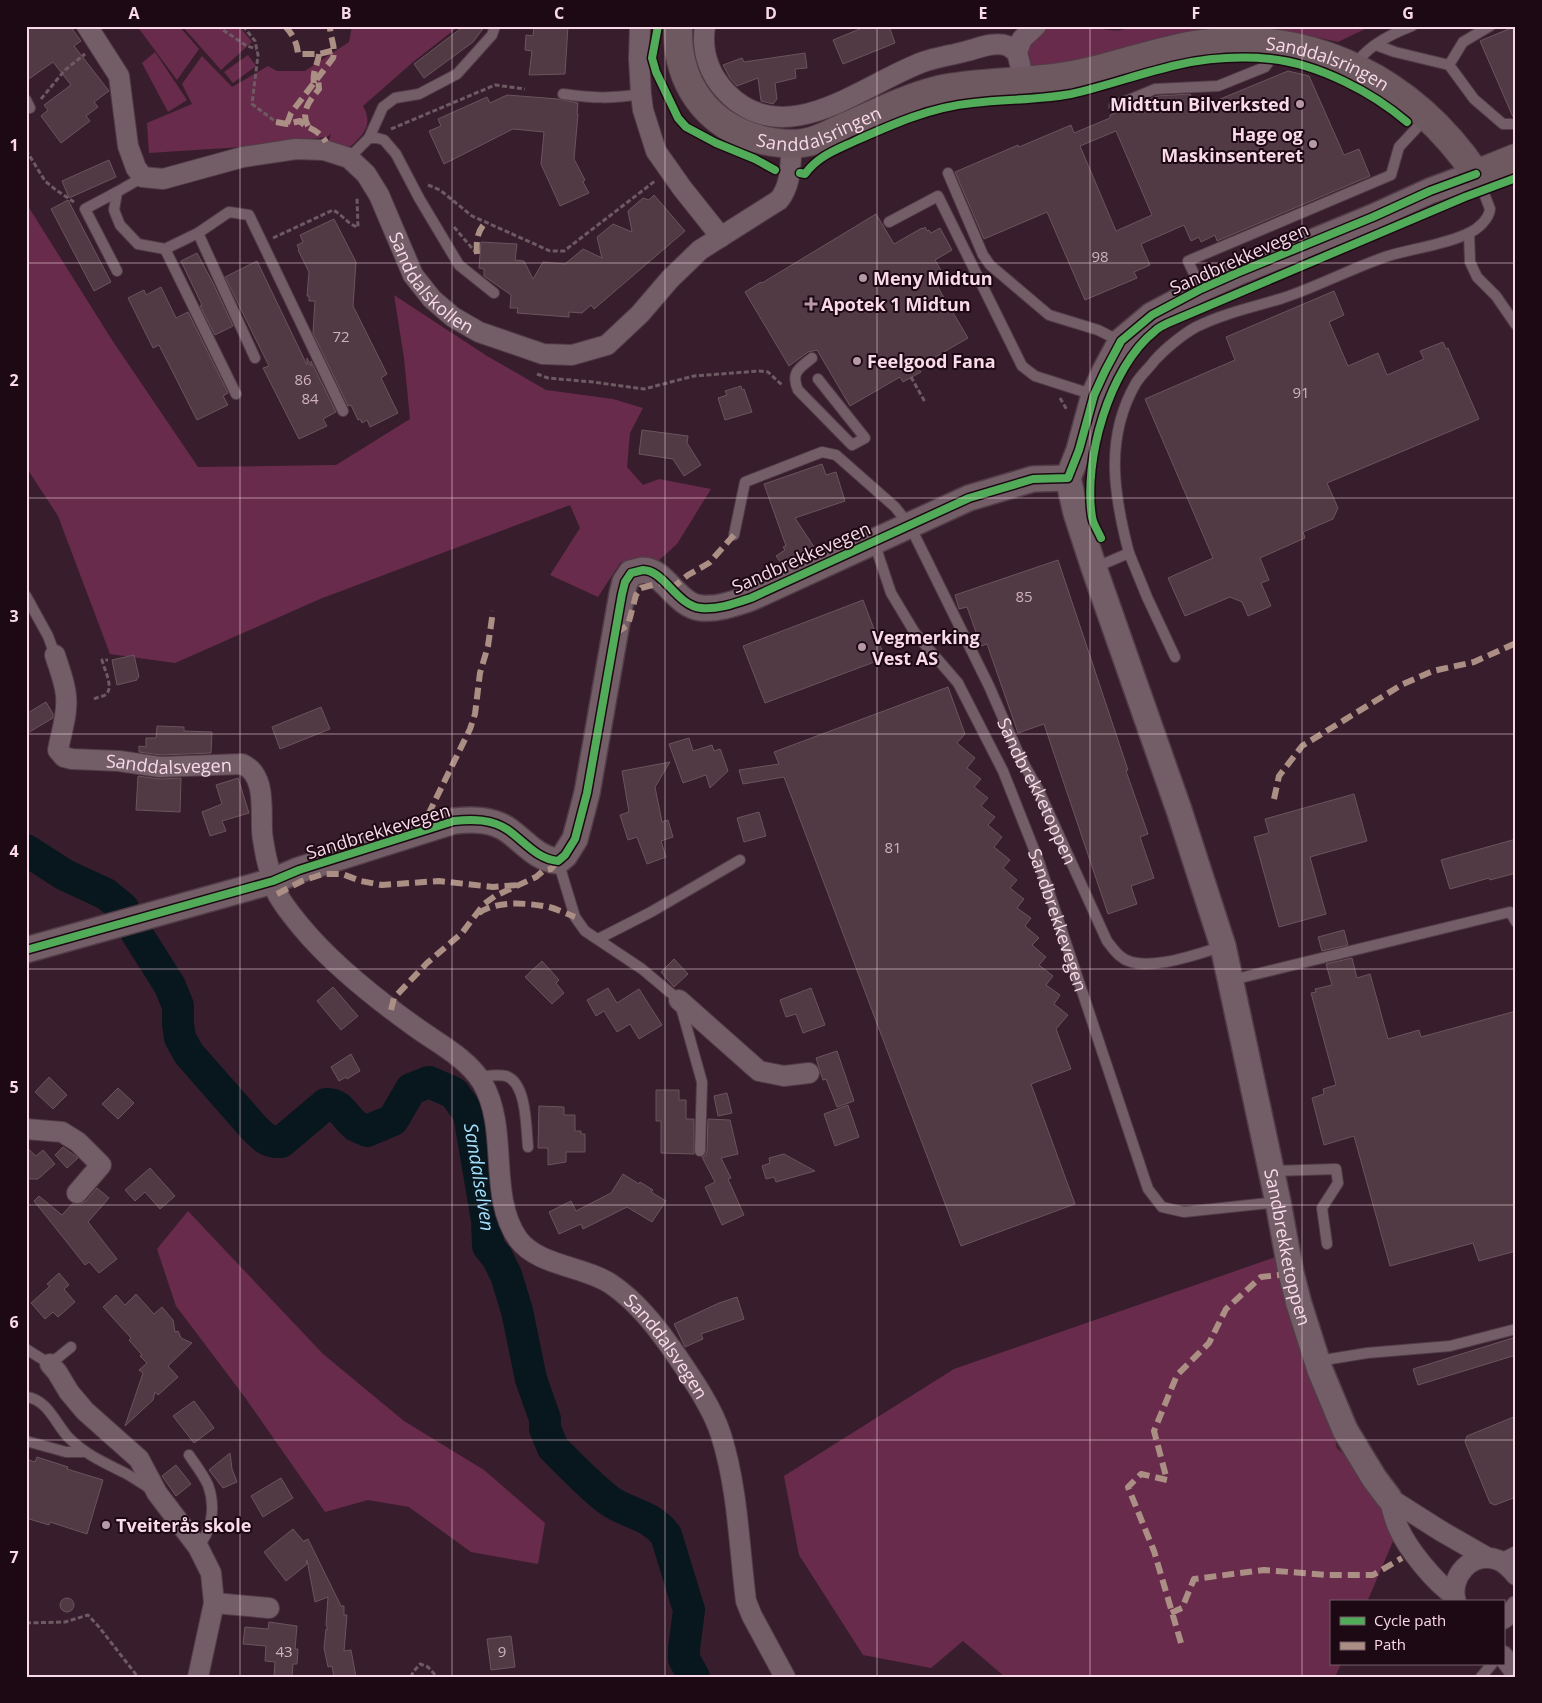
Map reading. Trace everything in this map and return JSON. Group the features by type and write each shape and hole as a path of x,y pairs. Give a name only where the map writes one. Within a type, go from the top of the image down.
{"main road":[{"name":"Sanddalsringen","path":"678,26 679,51 684,73 693,92 708,111 726,126 751,137 777,143 804,143 819,139 900,102 938,90 1077,74 1165,51 1199,44 1235,41 1275,43 1322,53 1355,66 1388,85 1428,116 1463,154 1476,174"},
{"name":"Sandbrekkevegen","path":"1476,174 1516,158"}],"street":[{"path":"87,26 103,42 119,76 128,146 136,168 143,177"},
{"path":"640,26 639,59 643,110 656,151 721,237"},
{"name":"Sanddalsringen","path":"705,26 704,48 714,78 731,98 752,112 766,116 793,117 820,111 923,62 992,45 1008,46 1017,52"},
{"path":"1024,81 1017,52 1022,39 1036,26"},
{"name":"Sanddalskollen","path":"143,177 163,178 250,156 296,149 324,150 348,158 366,174 413,275 432,299 453,317 479,332 543,354 572,355 607,345 640,314 670,279 700,250 779,200 785,193 788,184 792,143"},
{"name":"Sandbrekkevegen","path":"26,950 273,881 299,870 454,821 474,819 492,822 507,829 537,854 549,860 558,861 565,855 575,839 587,793 622,594 625,582 632,573 644,570 652,573 688,604 701,608 732,604 751,598 969,498 1033,479 1068,478 1080,450 1094,396 1105,371 1121,341 1152,315 1201,289 1430,191 1476,174"},
{"name":"Sandbrekketoppen","path":"1068,478 1076,512 1094,568 1179,810 1224,946 1272,1171 1291,1274 1317,1362 1345,1430 1374,1478 1389,1498 1399,1529 1413,1551 1444,1589 1455,1599"},
{"name":"Sanddalsvegen","path":"55,655 66,696 58,750 64,757 160,767 242,764 248,767 255,775 260,789 265,855 277,894 311,938 341,967 391,1010 458,1057 478,1077 492,1104 496,1122 504,1208 511,1226 519,1239 527,1248 540,1257 602,1278 612,1284 637,1306 651,1321 682,1363 711,1412 720,1433 733,1486 746,1601 752,1616 785,1677"},
{"path":"679,1000 759,1071 784,1076 809,1073"},
{"path":"26,1129 62,1132 78,1142 101,1165 77,1193"},
{"path":"50,1364 57,1372 68,1392 85,1411 140,1458 157,1493 198,1548 211,1573 214,1603 213,1617 198,1677"},
{"name":"Sandbrekketoppen","path":"1389,1498 1441,1531 1501,1556 1516,1575"},
{"name":"Sandbrekketoppen","path":"1455,1599 1454,1586 1457,1576 1463,1569 1479,1559 1501,1556"},
{"path":"214,1603 269,1608"},
{"path":"1504,1619 1516,1606"}],"lane":[{"path":"348,158 369,138 383,107 395,98 419,94 457,74 492,35 495,26"},
{"path":"1355,66 1360,56 1376,45 1412,26"},
{"path":"1449,65 1463,42 1490,26"},
{"path":"1114,106 1154,89 1218,86 1266,67 1271,59 1275,43"},
{"path":"1376,45 1394,52 1449,65 1474,99 1503,124 1516,124"},
{"path":"563,94 593,98 614,98 641,94"},
{"path":"1201,289 1188,261 1391,175 1399,148 1428,116"},
{"path":"369,138 384,140 396,154 419,198 459,265 494,293"},
{"path":"948,173 983,255 990,265 1050,315 1098,330 1121,341"},
{"path":"1175,657 1129,553 1120,519 1114,478 1116,444 1126,407 1136,383 1163,351 1202,324 1311,289 1386,257 1448,241 1469,233 1483,222 1490,213 1476,174"},
{"name":"Sanddalskollen","path":"85,209 143,177"},
{"path":"117,192 114,210 120,225 138,244 165,248 198,233 229,212 248,215 343,411"},
{"path":"889,222 938,196 1022,366 1036,376 1094,396"},
{"path":"85,209 117,271"},
{"path":"198,233 255,358"},
{"path":"1469,233 1470,262 1476,277 1496,296 1516,325"},
{"path":"165,248 236,394"},
{"path":"812,358 797,371 794,380 798,390 852,445 865,438 818,378"},
{"name":"Sandbrekketoppen","path":"734,535 745,482 822,452 836,455 895,507 910,526 989,686 1020,757 1039,791 1107,941 1120,957 1133,963 1145,964 1186,957 1224,946"},
{"name":"Sandbrekkevegen","path":"874,541 892,593 915,633 958,683 1003,771 1039,862 1148,1188 1162,1207 1184,1212 1278,1202"},
{"path":"1094,568 1129,553"},
{"name":"Sanddalsvegen","path":"26,596 48,636 55,655"},
{"path":"598,940 651,912 740,860"},
{"path":"558,861 575,918 585,931 642,969 679,1000 702,1082 700,1151"},
{"path":"1232,980 1513,911 1516,922"},
{"path":"478,1077 506,1076 518,1085 521,1094 528,1147"},
{"path":"1272,1171 1336,1169 1338,1183 1322,1208 1327,1244"},
{"path":"1317,1362 1367,1353 1450,1346 1516,1328"},
{"path":"26,1349 50,1364 71,1346"},
{"path":"26,1397 33,1397 41,1402 68,1437 83,1452 128,1475 157,1493"},
{"path":"26,1441 66,1452 83,1452"},
{"path":"189,1455 207,1483 211,1495 212,1518 206,1538 198,1548"},
{"path":"1481,1677 1507,1665"}],"path":[{"path":"217,26 247,46 257,49"},
{"path":"243,26 255,41 258,54 252,104 276,122"},
{"path":"28,104 45,96 65,70 103,42"},
{"path":"384,140 390,130 495,85 525,90"},
{"path":"26,150 45,181 85,209"},
{"path":"423,184 440,190 472,216 550,251 564,251 669,170"},
{"path":"262,243 333,210 341,214 352,226 358,227 357,190"},
{"path":"911,377 925,402"},
{"path":"94,699 109,691 110,686 102,660 108,660"},
{"path":"26,1623 65,1622 88,1615 138,1677"},
{"path":"411,1677 420,1664 428,1667 436,1677"}],"shaded area":[{"path":"137,26 179,26 199,49 177,80"},
{"path":"182,26 239,26 252,42 221,70"},
{"path":"352,26 459,26 413,62 363,106 367,118 366,128 351,146 328,143 331,134 327,137 242,147 149,153 147,123 192,104 182,84 202,56 232,87 268,66 277,71 305,71 349,42"},
{"path":"1048,26 1088,26 1121,30 1131,26 1371,26 1338,42 1301,34 1259,29 1219,28 1163,38 1117,54 1036,67 1026,63 1024,49 1043,28"},
{"path":"155,52 187,100 168,112 142,63"},
{"path":"248,55 256,66 233,83 224,72"},
{"path":"26,203 112,340 198,467 336,465 410,419 404,358 394,295 487,356 546,390 613,399 643,408 630,433 627,467 643,485 659,479 711,489 677,544 657,562 636,560 620,563 598,597 550,575 580,528 570,505 320,599 175,663 110,654 58,516 26,467"},
{"path":"188,1211 323,1354 404,1421 484,1470 545,1523 538,1564 471,1552 409,1507 368,1500 325,1512 244,1396 176,1306 157,1249"},
{"path":"1293,1251 1337,1448 1373,1483 1397,1532 1368,1600 1330,1600 1330,1666 1340,1666 1335,1677 1005,1677 963,1641 931,1668 863,1655 799,1555 784,1476 954,1369"}],"building":[{"path":"26,26 70,26 81,41 74,46 109,91 94,102 98,107 86,116 90,121 61,143 41,116 48,110 44,105 71,85 53,62 26,81"},
{"path":"464,26 485,26 473,42 424,78 414,64"},
{"path":"534,26 568,26 565,74 529,75 532,51 525,50 526,35 533,36"},
{"path":"867,26 889,26 895,43 843,64 833,40"},
{"path":"1516,26 1516,117 1513,117 1480,41"},
{"path":"805,53 807,68 795,69 796,78 775,83 777,99 773,104 761,101 758,78 737,86 723,65 742,58 744,62"},
{"path":"1288,71 1309,76 1344,155 1359,149 1370,176 1217,241 1215,235 1201,242 1199,237 1191,241 1184,225 1141,244 1150,265 1134,272 1137,278 1085,300 1047,212 984,239 955,172 1071,125 1074,133 1110,118 1110,115 1157,96 1190,94 1196,109","holes":["1116,131 1152,215 1116,231 1080,146"]},
{"path":"507,95 558,99 578,103 574,159 585,180 583,182 589,193 560,206 541,164 544,132 513,129 444,164 429,131 441,126 438,119 487,97 490,103"},
{"path":"109,160 116,177 69,198 62,181"},
{"path":"654,195 685,231 594,309 591,305 582,313 569,312 569,317 517,313 518,308 510,308 511,295 484,276 484,269 479,268 481,242 517,244 515,260 524,261 533,279 543,262 565,264 583,249 602,258 597,237 613,224 632,232 628,211 643,198 649,200"},
{"path":"68,200 111,282 94,291 51,209"},
{"path":"876,214 894,244 922,228 925,227 931,233 940,228 952,250 935,260 943,274 933,279 968,338 918,367 921,372 903,382 900,377 850,406 817,350 808,352 789,366 745,292"},
{"path":"334,219 356,262 353,306 387,374 381,378 398,413 370,427 367,420 362,423 360,419 358,420 351,405 348,406 313,333 315,301 309,301 309,296 307,296 309,272 297,245 303,242 300,235"},
{"path":"197,253 233,326 215,335 200,306 202,305 181,261"},
{"path":"257,261 307,365 307,358 311,366 311,361 336,412 323,419 327,426 299,439 263,368 269,366 225,277"},
{"path":"161,287 176,318 188,312 228,393 223,396 228,405 197,420 159,345 153,348 128,298 144,290 146,295"},
{"path":"1334,291 1344,315 1329,322 1348,366 1378,353 1387,375 1424,359 1420,351 1443,342 1446,349 1448,348 1479,419 1327,483 1338,508 1333,519 1303,532 1305,538 1260,558 1269,580 1261,583 1271,606 1248,616 1242,602 1230,597 1185,616 1168,578 1213,558 1145,399 1235,360 1226,337"},
{"path":"741,386 742,390 744,389 752,412 725,420 718,398 727,395 725,391"},
{"path":"642,430 688,436 687,443 701,465 684,476 673,459 639,454"},
{"path":"822,464 826,475 836,472 845,501 795,518 814,547 784,567 776,556 785,550 783,547 786,546 764,484"},
{"path":"1058,560 1148,834 1140,837 1154,878 1131,886 1137,904 1108,914 1044,724 1018,733 987,644 981,646 967,607 959,609 955,595"},
{"path":"863,600 885,658 765,703 743,646"},
{"path":"134,655 139,677 137,680 117,685 112,660"},
{"path":"948,687 965,734 957,743 975,758 967,768 981,779 974,787 988,798 981,806 995,817 988,825 1002,837 994,847 1010,860 1003,868 1017,880 1010,888 1024,899 1017,908 1031,918 1025,926 1039,938 1032,945 1046,957 1039,965 1053,976 1046,985 1060,995 1054,1004 1068,1015 1056,1029 1071,1069 1031,1084 1075,1204 961,1246 784,777 743,784 739,770 779,764 774,752"},
{"path":"46,702 53,714 53,718 26,734 26,714"},
{"path":"321,707 330,729 280,749 272,727"},
{"path":"157,726 184,727 184,731 212,732 211,753 161,755 139,752 139,746 146,747 146,738 156,738"},
{"path":"689,738 693,751 712,745 714,751 720,749 721,751 728,771 710,788 706,775 683,783 669,744"},
{"path":"670,762 655,787 662,822 668,820 673,837 661,841 666,857 647,864 637,837 628,840 620,815 629,812 622,771"},
{"path":"138,776 160,779 181,778 180,812 136,810"},
{"path":"238,778 249,813 222,821 226,831 210,836 202,812 222,804 216,785"},
{"path":"1354,794 1367,841 1310,857 1326,914 1279,927 1254,837 1269,833 1265,819"},
{"path":"759,812 766,836 744,842 737,818"},
{"path":"1516,839 1516,873 1490,880 1489,878 1450,889 1441,860"},
{"path":"1344,930 1348,945 1322,951 1318,937"},
{"path":"1352,958 1357,978 1370,974 1388,1039 1419,1030 1421,1037 1516,1011 1516,1251 1479,1261 1473,1243 1390,1266 1354,1136 1324,1145 1312,1098 1324,1094 1323,1089 1336,1085 1311,993 1316,992 1315,989 1332,985 1326,964"},
{"path":"674,959 688,974 674,987 661,972"},
{"path":"542,961 559,980 556,983 564,993 552,1004 525,977"},
{"path":"333,987 358,1016 341,1030 317,1001"},
{"path":"608,988 617,1003 639,989 662,1025 639,1039 630,1024 617,1032 604,1011 596,1016 587,1000"},
{"path":"811,988 825,1025 803,1033 796,1014 786,1017 780,1000"},
{"path":"837,1051 854,1101 837,1107 826,1079 823,1080 816,1058"},
{"path":"351,1054 360,1071 347,1079 346,1077 339,1081 331,1067"},
{"path":"49,1077 67,1095 53,1109 35,1092"},
{"path":"118,1088 134,1103 118,1119 102,1104"},
{"path":"656,1090 679,1090 679,1100 686,1100 686,1119 694,1119 694,1154 661,1153 661,1121 656,1121"},
{"path":"727,1093 732,1113 718,1116 714,1096"},
{"path":"848,1105 859,1137 835,1146 824,1114"},
{"path":"539,1106 564,1107 564,1115 575,1115 575,1131 581,1131 581,1134 585,1134 585,1152 566,1152 566,1162 548,1165 548,1148 538,1148"},
{"path":"708,1119 730,1120 738,1154 721,1158 731,1178 728,1179 744,1215 722,1225 705,1187 715,1182 702,1157 706,1155 707,1151"},
{"path":"26,1147 36,1156 43,1150 55,1164 38,1179 26,1179"},
{"path":"63,1147 78,1158 67,1168 55,1155"},
{"path":"784,1154 815,1171 776,1182 774,1177 766,1179 762,1166 770,1163 769,1158"},
{"path":"150,1168 175,1196 160,1209 145,1192 135,1201 125,1190"},
{"path":"623,1174 653,1190 651,1192 666,1201 652,1222 627,1207 583,1229 581,1224 559,1234 549,1212 571,1201 576,1211 611,1193"},
{"path":"97,1188 109,1198 88,1222 117,1259 99,1273 89,1262 85,1265 34,1201 39,1196 62,1215 72,1204 80,1204 86,1201"},
{"path":"59,1273 69,1285 64,1289 75,1302 58,1317 53,1312 45,1319 31,1303 50,1286 47,1284"},
{"path":"136,1294 154,1314 162,1307 173,1320 175,1332 178,1331 181,1338 192,1343 168,1366 178,1377 158,1395 155,1392 153,1400 125,1426 143,1373 139,1370 147,1363 129,1340 131,1338 103,1307 116,1295 125,1305"},
{"path":"737,1297 744,1319 701,1334 703,1339 685,1347 674,1324 719,1303"},
{"path":"1516,1337 1516,1355 1418,1385 1413,1369"},
{"path":"194,1401 214,1428 194,1443 173,1416"},
{"path":"1516,1416 1516,1497 1495,1505 1490,1503 1465,1442 1467,1436"},
{"path":"230,1453 232,1469 237,1482 223,1488 209,1470"},
{"path":"37,1457 103,1480 87,1534 50,1522 49,1525 26,1518 26,1459 35,1462"},
{"path":"176,1465 191,1484 176,1496 162,1476"},
{"path":"281,1478 293,1498 263,1517 251,1496"},
{"path":"293,1529 304,1542 308,1539 341,1606 344,1606 344,1615 347,1615 344,1651 351,1650 356,1677 334,1677 332,1666 328,1667 324,1648 326,1629 328,1629 326,1625 328,1597 315,1602 307,1560 306,1565 286,1581 264,1552"},
{"path":"64,1598 70,1598 74,1605 70,1612 64,1612 60,1608 60,1602"},
{"path":"269,1622 297,1626 295,1649 298,1649 297,1664 293,1664 292,1677 274,1677 275,1662 265,1661 266,1646 243,1644 245,1627 268,1629"},
{"path":"511,1636 515,1667 491,1670 487,1639"}],"waterway":[{"path":"26,850 65,875 106,894 123,908"},
{"name":"Sandalselven","path":"136,932 170,986 178,1006 180,1038 189,1054 254,1128 269,1140 281,1142 326,1104 339,1108 352,1123 367,1131 393,1120 411,1089 429,1082 454,1093 469,1114 487,1220 488,1246 497,1257 506,1275 517,1311 531,1379 545,1419 545,1429 553,1448 593,1487 614,1504 652,1522 666,1535 689,1610 684,1659 694,1677"}],"marked path":[{"path":"285,26 294,39 298,54 319,54 335,50"},
{"path":"287,124 291,113 333,58 334,50 330,26"},
{"path":"314,83 319,54"},
{"path":"308,126 305,116 307,106 319,89 318,77"},
{"path":"276,122 287,124 300,121 323,137 326,142"},
{"path":"477,254 478,237 486,222"},
{"path":"671,589 688,575 709,563 734,535"},
{"path":"616,633 628,625 636,595 641,588 664,582"},
{"path":"423,832 426,819 470,729 475,714 480,673 488,646 493,611"},
{"path":"1274,799 1279,776 1302,746 1403,684 1433,671 1474,662 1516,643"},
{"path":"391,1010 394,998 427,963 462,933 484,904 495,896 536,877 543,871 551,869 558,861"},
{"path":"277,894 302,881 323,874 342,874 361,881 382,885 439,881 493,887 518,885"},
{"path":"479,913 504,904 532,904 559,910 575,917"},
{"path":"1181,1643 1154,1551 1128,1487 1141,1474 1167,1480 1154,1431 1177,1375 1209,1343 1226,1309 1261,1277 1279,1275"},
{"path":"1171,1613 1182,1608 1194,1579 1264,1570 1328,1575 1373,1575 1402,1558"}],"cycle path":[{"path":"658,26 652,58 656,72 678,118 686,127 775,170"},
{"path":"800,173 805,174 822,158 841,147 927,112 957,105 1071,94 1164,68 1212,59 1271,59 1307,67 1344,81 1361,90 1407,122"},
{"path":"26,950 273,881 299,870 454,821 475,820 502,826 537,853 551,860 558,861 565,855 575,839 587,793 622,594 625,582 631,573 643,570 651,572 692,606 701,608 726,606 751,598 969,498 1033,479 1068,478 1079,450 1094,395 1105,371 1121,341 1152,315 1201,289 1237,273 1373,217 1430,191 1476,174"},
{"path":"1101,538 1094,525 1090,494 1096,443 1112,391 1124,367 1139,347 1157,329 1465,197 1516,178"}],"place":[{"name":"Midttun Bilverksted","path":"1300,104"},
{"name":"Hage og Maskinsenteret","path":"1313,144"},
{"name":"Meny Midtun","path":"863,278"},
{"name":"Apotek 1 Midtun","path":"811,304"},
{"name":"Feelgood Fana","path":"857,361"},
{"name":"Vegmerking Vest AS","path":"862,647"},
{"name":"Tveiterås skole","path":"106,1525"}]}
